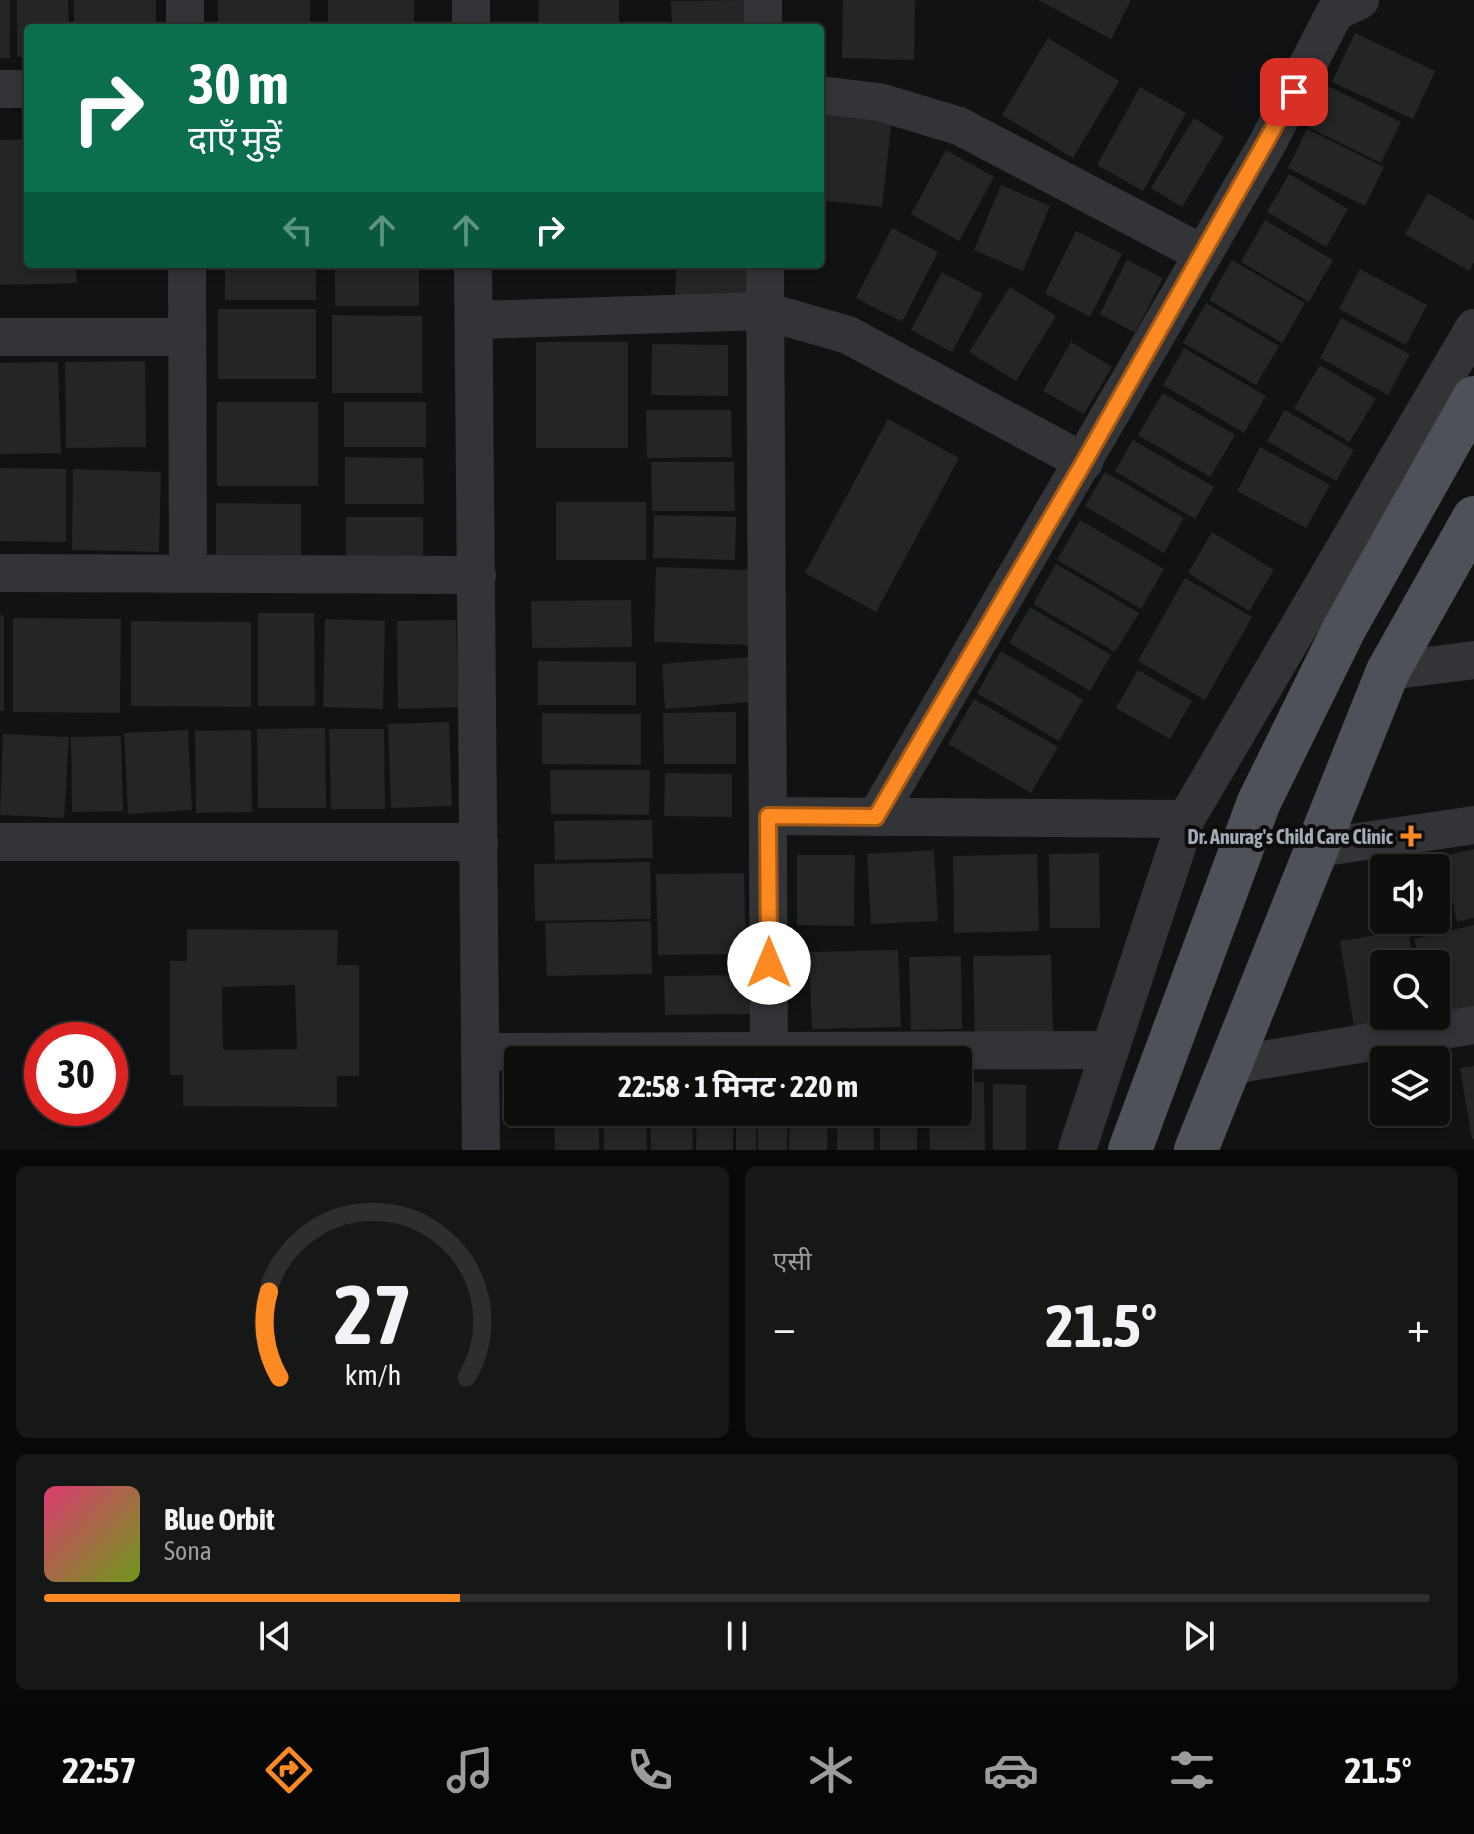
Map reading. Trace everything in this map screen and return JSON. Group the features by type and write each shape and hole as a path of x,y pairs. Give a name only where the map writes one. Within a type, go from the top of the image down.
{"main road":[{"path":"1130,1150 1259,802 1344,629 1474,398"},
{"path":"1196,1150 1388,671 1474,518"}],"street":[{"path":"185,0 185,24"},
{"path":"471,0 471,24"},
{"path":"763,0 763,24"},
{"path":"876,817 1266,146 1337,4"},
{"path":"0,89 24,89"},
{"path":"824,95 879,102 959,126 1203,254"},
{"path":"187,268 188,573"},
{"path":"473,268 481,1150"},
{"path":"765,268 769,1046"},
{"path":"474,320 765,311 848,335 1084,462"},
{"path":"1077,1150 1186,819 1474,328"},
{"path":"0,337 187,337"},
{"path":"0,573 477,575"},
{"path":"1388,671 1474,660"},
{"path":"768,816 1186,819"},
{"path":"1318,848 1474,825"},
{"path":"0,842 479,842"},
{"path":"1232,1065 1474,1025"},
{"path":"972,1050 1110,1050"},
{"path":"481,1052 504,1052"}],"building":[{"path":"0,0 10,0 10,58 0,58"},
{"path":"17,0 68,0 69,24 24,24 24,57 17,57"},
{"path":"74,0 156,0 156,24 74,24"},
{"path":"218,0 310,0 310,24 218,24"},
{"path":"328,0 414,0 414,24 328,24"},
{"path":"539,0 619,0 619,24 538,24"},
{"path":"747,0 747,24 672,24 671,1"},
{"path":"843,0 915,0 914,60 842,58"},
{"path":"1038,0 1131,0 1111,39"},
{"path":"1355,33 1435,71 1413,119 1332,82"},
{"path":"1048,38 1119,81 1073,158 1002,115"},
{"path":"1328,86 1401,122 1381,163 1308,127"},
{"path":"1140,87 1186,113 1143,191 1097,165"},
{"path":"824,109 892,117 882,207 824,200"},
{"path":"1194,118 1224,137 1182,207 1151,188"},
{"path":"1307,129 1384,167 1365,206 1288,168"},
{"path":"24,139 24,268 76,268 77,283 0,285 0,140"},
{"path":"946,150 994,177 959,241 911,214"},
{"path":"1289,174 1348,209 1326,247 1267,212"},
{"path":"1001,185 1050,206 1023,271 974,250"},
{"path":"1428,193 1474,220 1474,262 1469,271 1405,234"},
{"path":"1265,220 1333,260 1309,302 1241,262"},
{"path":"892,228 938,252 902,322 856,298"},
{"path":"1076,231 1122,254 1090,317 1045,293"},
{"path":"1127,260 1163,278 1135,333 1100,314"},
{"path":"1232,260 1305,303 1282,343 1209,300"},
{"path":"225,268 316,268 316,300 225,300"},
{"path":"335,268 419,268 419,306 335,306"},
{"path":"676,268 759,268 759,306 675,305"},
{"path":"1360,269 1427,305 1406,345 1339,309"},
{"path":"942,272 983,294 952,352 911,330"},
{"path":"1010,287 1056,316 1016,381 969,352"},
{"path":"1206,303 1279,346 1256,385 1183,343"},
{"path":"218,309 316,309 316,379 218,379"},
{"path":"332,315 422,316 422,393 332,393"},
{"path":"1341,318 1410,354 1388,395 1320,358"},
{"path":"536,342 628,342 628,448 536,448"},
{"path":"1071,342 1112,367 1084,414 1043,391"},
{"path":"652,344 728,345 728,396 651,395"},
{"path":"1184,348 1266,396 1244,433 1163,385"},
{"path":"145,361 146,447 66,448 65,362"},
{"path":"58,362 61,453 0,454 0,363"},
{"path":"1320,365 1376,399 1349,442 1294,408"},
{"path":"1163,393 1235,435 1210,477 1138,435"},
{"path":"217,402 318,402 318,486 217,486"},
{"path":"344,402 426,402 426,447 344,447"},
{"path":"646,410 731,410 732,457 647,458"},
{"path":"1285,410 1354,450 1336,481 1267,441"},
{"path":"888,419 959,458 876,612 805,573"},
{"path":"1133,440 1214,487 1195,519 1115,471"},
{"path":"1260,447 1330,485 1306,528 1237,491"},
{"path":"345,457 423,458 424,504 345,504"},
{"path":"651,462 734,462 735,511 652,511"},
{"path":"0,468 66,469 66,542 0,541"},
{"path":"73,469 161,472 159,552 72,550"},
{"path":"1105,472 1184,518 1164,553 1085,506"},
{"path":"556,502 646,502 646,560 556,560"},
{"path":"216,503 301,504 301,559 216,559"},
{"path":"654,515 736,517 735,560 653,558"},
{"path":"346,517 423,517 423,559 346,559"},
{"path":"1080,520 1164,569 1141,609 1057,560"},
{"path":"1212,532 1274,570 1249,611 1188,573"},
{"path":"1056,564 1139,613 1115,652 1033,604"},
{"path":"656,567 750,570 748,645 654,642"},
{"path":"1185,578 1252,617 1205,700 1138,661"},
{"path":"631,600 632,647 532,648 531,601"},
{"path":"1030,607 1111,655 1090,691 1009,643"},
{"path":"258,613 314,613 315,706 258,706"},
{"path":"0,615 4,616 4,711 0,711"},
{"path":"13,618 121,619 120,713 13,712"},
{"path":"325,619 385,621 383,709 323,707"},
{"path":"456,620 458,707 398,709 397,621"},
{"path":"131,621 251,622 251,707 131,706"},
{"path":"1001,651 1083,700 1059,741 977,693"},
{"path":"749,657 752,702 665,709 662,664"},
{"path":"538,661 636,662 636,705 538,705"},
{"path":"1138,670 1192,701 1170,739 1116,708"},
{"path":"974,699 1058,747 1031,793 948,744"},
{"path":"736,712 736,764 664,764 663,713"},
{"path":"542,713 641,714 641,765 542,764"},
{"path":"449,722 452,806 391,808 388,724"},
{"path":"325,728 326,808 258,808 257,729"},
{"path":"329,729 384,729 385,809 331,809"},
{"path":"188,730 192,810 128,814 124,733"},
{"path":"251,730 252,812 196,813 195,731"},
{"path":"3,734 69,737 64,818 0,815"},
{"path":"121,736 123,811 72,812 71,737"},
{"path":"550,770 650,770 649,815 551,814"},
{"path":"665,773 732,774 732,817 664,816"},
{"path":"652,820 653,858 555,860 554,821"},
{"path":"1474,849 1474,918 1457,922 1450,889 1450,854"},
{"path":"934,850 938,921 871,924 867,854"},
{"path":"1099,853 1100,928 1050,928 1049,854"},
{"path":"1037,854 1039,931 954,933 953,856"},
{"path":"797,855 855,855 854,926 797,925"},
{"path":"650,862 651,919 535,921 534,864"},
{"path":"744,873 746,954 658,955 656,874"},
{"path":"651,921 652,974 547,976 545,923"},
{"path":"1474,925 1474,1012 1450,1015 1450,950 1417,950 1414,939 1450,934 1450,931"},
{"path":"187,929 338,930 337,965 359,965 359,1076 337,1076 337,1107 183,1106 183,1075 170,1075 170,961 187,961","holes":["295,985 297,1049 223,1050 222,987"]},
{"path":"1383,934 1409,934 1412,950 1370,950 1370,1025 1354,1028 1340,941"},
{"path":"898,950 901,1027 812,1029 809,952"},
{"path":"1051,955 1053,1036 975,1038 973,956"},
{"path":"961,956 962,1029 911,1030 909,957"},
{"path":"749,975 750,1014 665,1015 664,976"},
{"path":"1474,1066 1474,1139 1472,1139 1460,1068"},
{"path":"972,1082 984,1082 985,1150 930,1150 929,1126 972,1126"},
{"path":"993,1084 1026,1085 1026,1150 993,1150"},
{"path":"554,1126 599,1126 599,1150 555,1150"},
{"path":"604,1126 646,1126 647,1150 604,1150"},
{"path":"650,1126 692,1126 693,1150 651,1150"},
{"path":"697,1126 733,1126 733,1150 696,1150"},
{"path":"736,1126 757,1126 756,1150 736,1150"},
{"path":"758,1126 788,1126 787,1150 758,1150"},
{"path":"790,1126 828,1126 827,1150 789,1150"},
{"path":"837,1126 873,1126 874,1150 837,1150"},
{"path":"880,1126 917,1126 917,1150 880,1150"}],"place":[{"name":"Dr. Anurag's Child Care Clinic","path":"1411,836"}],"route":[{"path":"769,963 768,816 876,817 1084,462 1294,92"}]}
